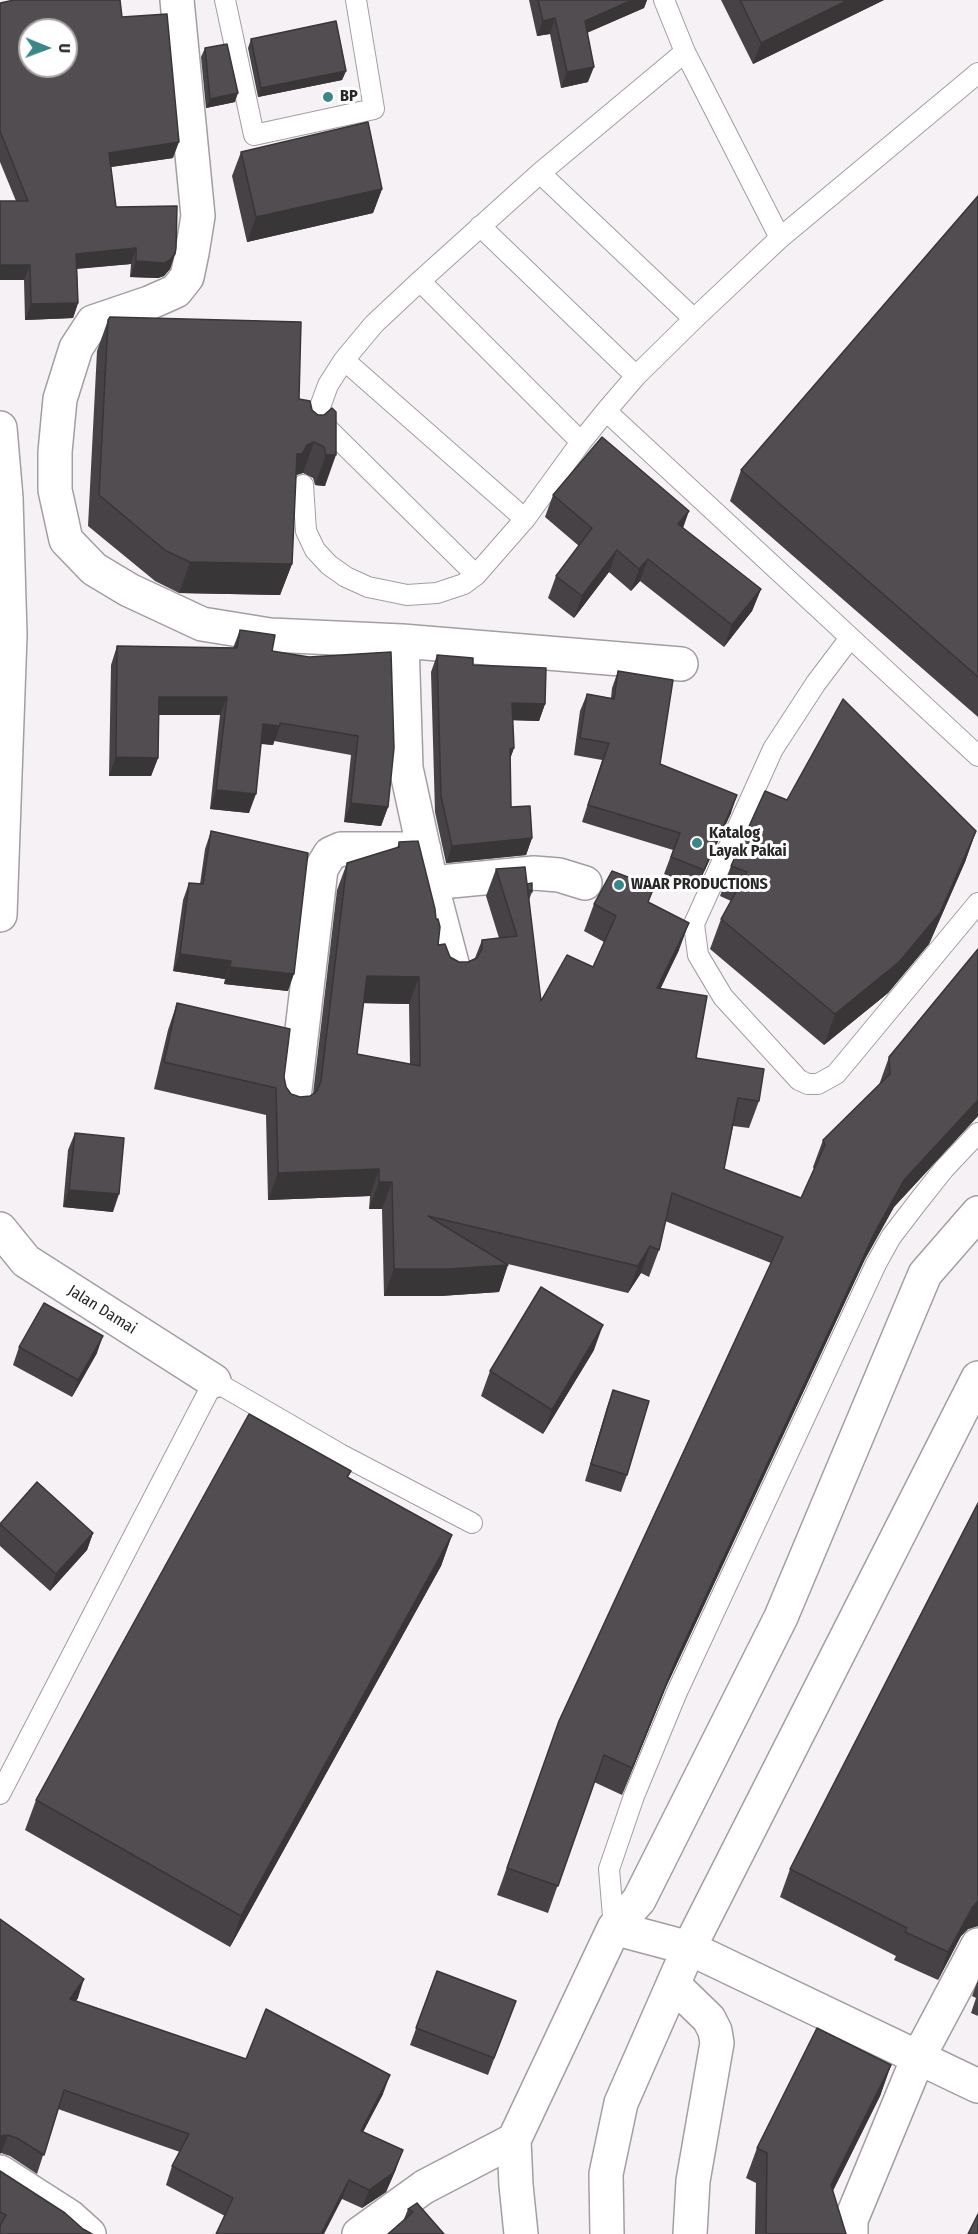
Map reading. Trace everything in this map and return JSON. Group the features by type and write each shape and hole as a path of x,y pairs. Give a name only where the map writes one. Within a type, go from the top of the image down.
{"street":[{"path":"177,0 198,216 187,277 176,291 150,303 93,322 76,348 60,399 55,453 55,490 66,540 94,569 129,590 202,624 270,635 402,640 681,663"},
{"path":"0,428 6,498 10,636 0,915"},
{"path":"402,640 406,768 431,884 454,971"},
{"path":"293,1106 321,869 330,854 341,849 424,849"},
{"path":"431,884 534,873 559,875 585,883"},
{"path":"521,2234 514,2140 614,1928 639,1900 781,1617 925,1274 978,1213"},
{"name":"Jalan Damai","path":"0,1229 26,1262 214,1381"},
{"path":"608,2234 606,2174 621,2103 689,1948 978,1378"},
{"path":"614,1928 689,1948 978,2086"},
{"path":"851,2234 851,2220 918,2058 978,1945"},
{"path":"673,1984 709,2019 715,2031 717,2043 693,2181 690,2234"},
{"path":"359,2234 424,2187 514,2140"},
{"path":"0,2172 70,2217 88,2234"}],"lane":[{"path":"225,0 254,135 374,109 356,0"},
{"path":"664,0 686,52 780,238"},
{"path":"476,575 312,425 328,385 344,360 374,324 420,280 540,173 686,52"},
{"path":"303,485 306,531 315,550 328,566 368,587 392,593 422,596 451,590 464,584 476,575 525,519 581,442 636,376 780,238 978,74"},
{"path":"540,173 694,319"},
{"path":"480,226 636,376"},
{"path":"420,280 581,442"},
{"path":"344,360 525,519"},
{"path":"606,411 978,756"},
{"path":"850,638 816,683 773,748 694,924 698,955 723,997 799,1080 808,1084 818,1084 836,1074 978,903"},
{"path":"614,1928 609,1869 634,1796 677,1692 876,1264 891,1237 917,1203 978,1133"},
{"path":"0,1794 214,1381 340,1454 472,1523"}],"building":[{"path":"14,0 120,0 122,17 167,14 179,142 109,153 116,207 177,206 175,254 164,263 136,261 136,248 76,254 78,303 31,304 30,265 0,265 0,201 28,201 0,131 0,3"},
{"path":"538,0 632,0 585,21 594,67 567,72 555,18 543,21"},
{"path":"740,0 848,0 761,43"},
{"path":"336,21 346,71 261,88 251,39"},
{"path":"227,44 238,93 210,99 205,48"},
{"path":"368,122 382,189 256,217 241,152"},
{"path":"978,196 978,677 741,470"},
{"path":"110,317 301,322 299,399 310,401 312,410 318,415 324,415 332,408 336,412 336,455 326,455 324,447 314,442 307,445 302,454 297,454 292,564 190,562 166,551 99,495 108,320"},
{"path":"602,437 689,511 678,524 761,589 732,625 648,559 639,569 617,550 582,596 556,576 592,528 553,495"},
{"path":"240,630 275,635 272,651 309,657 391,652 394,748 388,807 351,803 358,736 280,723 280,726 263,724 256,794 216,790 227,697 159,697 158,758 116,757 117,646 237,648"},
{"path":"437,655 473,658 473,665 546,668 545,704 512,703 514,748 510,749 511,807 530,806 532,838 452,846 441,796"},
{"path":"618,671 673,680 660,764 737,795 704,870 671,857 680,833 588,805 609,743 580,738 587,694 614,699"},
{"path":"843,699 976,831 940,913 899,962 835,1014 721,919 747,872 731,866 765,791 787,800"},
{"path":"211,831 308,853 294,974 230,967 231,961 180,954 189,883 203,884"},
{"path":"418,841 436,919 440,927 438,945 445,944 450,957 459,962 468,962 477,958 482,949 482,940 517,936 496,869 525,867 541,1001 567,955 593,967 616,916 594,904 612,871 654,887 648,902 689,923 657,988 707,996 696,1058 764,1069 759,1101 738,1098 724,1169 801,1198 825,1145 823,1140 890,1074 889,1057 978,949 978,1100 904,1180 875,1232 676,1660 632,1768 604,1755 558,1886 507,1868 559,1721 783,1237 672,1193 659,1250 650,1246 638,1266 428,1216 508,1265 450,1269 394,1269 392,1182 379,1182 379,1169 278,1173 276,1088 164,1062 177,1003 290,1029 284,1077 286,1087 291,1094 300,1097 310,1096 317,1091 321,1081 347,863 399,847 399,842","holes":["367,976 419,977 420,1066 357,1054"]},
{"path":"532,883 532,892 528,889 527,884"},
{"path":"75,1133 124,1138 119,1194 69,1190"},
{"path":"541,1287 603,1325 552,1410 490,1371"},
{"path":"44,1303 103,1336 78,1380 19,1347"},
{"path":"613,1390 649,1401 627,1475 591,1464"},
{"path":"249,1414 351,1471 347,1477 452,1535 241,1916 36,1800"},
{"path":"37,1482 93,1533 56,1574 0,1524"},
{"path":"978,1503 978,1901 948,1952 905,1932 907,1928 790,1869"},
{"path":"0,1919 84,1979 70,1999 246,2059 266,2009 390,2075 361,2131 403,2150 393,2173 369,2190 349,2180 321,2234 216,2234 233,2198 172,2166 189,2134 64,2090 44,2155 17,2138 8,2135 0,2136"},
{"path":"437,1971 516,2001 494,2058 416,2028"},
{"path":"817,2028 891,2065 831,2185 846,2234 766,2234 767,2153 757,2148"},
{"path":"0,2171 65,2213 92,2234 0,2234 0,2226 6,2215 0,2212"},
{"path":"417,2203 444,2234 388,2234 413,2212 408,2209"},
{"path":"978,2214 978,2234 968,2234"}],"place":[{"name":"BP","path":"328,97"},
{"name":"Katalog Layak Pakai","path":"697,843"},
{"name":"WAAR PRODUCTIONS","path":"619,885"}]}
